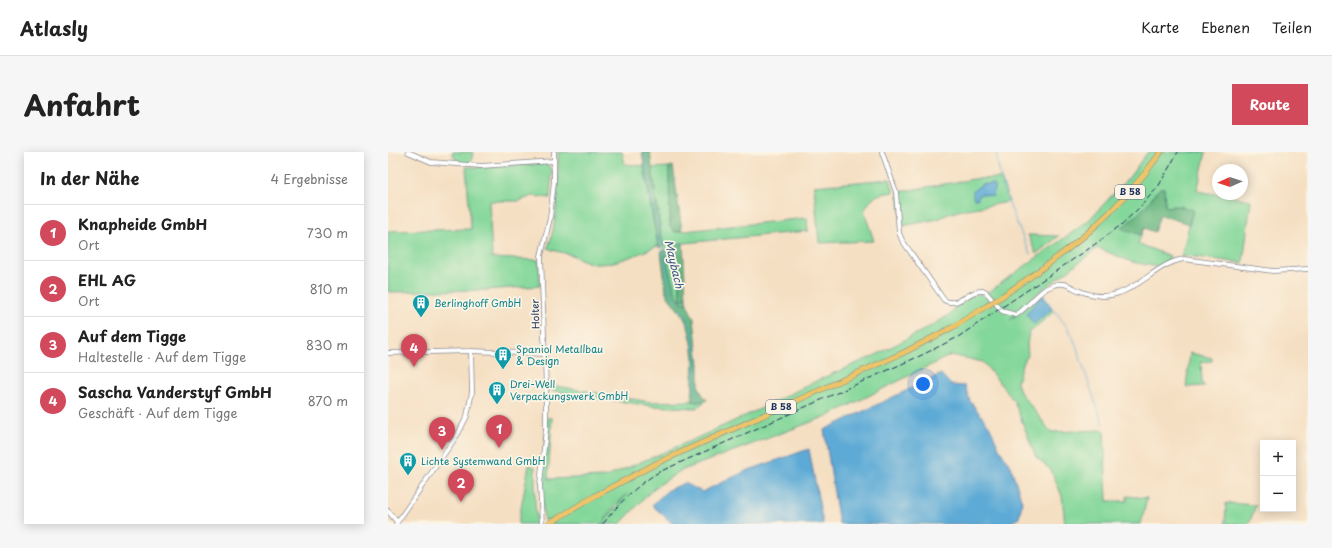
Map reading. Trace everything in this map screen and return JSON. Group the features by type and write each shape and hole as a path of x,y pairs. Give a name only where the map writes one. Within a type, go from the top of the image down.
{"main road":[{"name":"B 58","path":"548,524 595,496 657,463 906,352 953,327 1001,297 1057,258 1094,228 1136,186 1161,152"}],"street":[{"path":"408,152 430,162 481,166 554,161"},
{"name":"Holter","path":"542,524 540,484 546,429 541,256 550,218 554,152"},
{"path":"882,152 896,192 902,240 944,300 948,303 956,302 976,291 985,291 1002,311 1016,315 1041,292 1056,284 1065,284 1093,295 1102,296 1117,294 1171,262 1184,259 1273,271 1308,269"},
{"path":"388,353 471,351 545,354"},
{"path":"388,511 396,523 458,434 467,416 472,392 471,351"}],"green space":[{"path":"452,152 473,152 471,163 457,162"},
{"path":"558,152 622,152 625,164 644,166 658,246 619,261 603,264 588,262 547,248 553,229 555,216 558,187"},
{"path":"642,152 650,152 661,235 664,245 659,248 654,226"},
{"path":"1148,152 1206,152 1197,191 1212,194 1212,200 1251,200 1243,263 1187,256 1181,257 1193,210 1165,206 1164,188 1160,188 1142,211 1121,228 1141,235 1138,244 1170,256 1169,260 1158,267 1132,262 1098,248 1029,300 1010,320 1042,295 1053,312 1029,333 1027,344 1028,355 1022,364 1017,382 1020,392 1051,432 1104,430 1107,501 1127,501 1127,496 1147,498 1141,524 1065,524 1062,496 1051,470 1036,457 1014,401 983,362 951,355 830,415 680,471 653,489 620,524 549,524 548,519 544,521 542,474 547,418 552,418 548,479 606,477 697,438 818,380 876,355 951,314 956,305 975,294 984,294 990,291 1088,221 1130,176","holes":["627,494 602,524 613,508"]},
{"path":"545,163 552,170 550,198 533,196 519,201 489,201 492,258 539,260 540,286 486,290 388,292 388,231 471,229 466,167 490,167"},
{"path":"673,166 682,231 675,232 670,226 669,167"},
{"path":"669,167 670,226 675,232 807,218 808,231 675,244 681,299 686,299 687,304 681,301 676,294 671,279 661,232 652,168"},
{"path":"1001,178 1009,202 962,210 938,219 902,226 898,192 974,179"},
{"path":"890,179 894,192 876,196 870,201 864,211 874,241 819,243 814,186"},
{"path":"1160,188 1164,188 1165,206 1180,206 1193,210 1189,224 1160,215 1154,232 1144,228 1141,235 1121,228 1142,210"},
{"path":"1028,235 1059,236 1036,254"},
{"path":"683,243 686,299 681,299 675,244"},
{"path":"665,250 676,294 681,301 687,304 694,319 699,365 699,387 707,400 697,402 692,401 694,358 692,343 688,326 683,316 666,292 661,252"},
{"path":"1190,353 1212,358 1212,361 1201,362 1202,383 1205,386 1186,387"},
{"path":"550,385 650,402 697,402 707,400 696,408 651,406 548,390"},
{"path":"529,465 535,467 535,502 537,524 518,524"},
{"path":"1226,503 1256,505 1249,524 1225,524"}],"water":[{"path":"982,184 994,184 993,196 983,194 979,195 978,199 974,199 973,191"},
{"path":"1042,295 1052,309 1034,324 1026,314"},
{"path":"941,374 951,385 965,386 970,401 990,427 999,448 1011,467 1022,502 1019,518 1007,524 839,524 824,430"},
{"path":"809,449 823,524 673,524 652,505 668,490 685,483 702,492 746,471"}],"waterway":[{"name":"Maybach","path":"645,152 658,233 671,293 688,319 692,330 696,357 695,388 699,399"},
{"path":"996,152 1005,192 1030,254"},
{"path":"1043,295 1073,337 1103,424"}],"railway":[{"path":"603,524 629,495 659,472 922,355 958,337 1087,250 1121,225 1158,187 1178,152"}],"place":[{"name":"Berlinghoff GmbH","path":"421,318"},
{"name":"Sascha Vanderstyf GmbH","path":"414,367"},
{"name":"Spaniol Metallbau & Design","path":"503,370"},
{"name":"Drei-Well Verpackungswerk GmbH","path":"497,405"},
{"name":"Knapheide GmbH","path":"499,448"},
{"name":"Auf dem Tigge","path":"442,450"},
{"name":"Lichte Systemwand GmbH","path":"408,476"},
{"name":"EHL AG","path":"461,502"}]}
